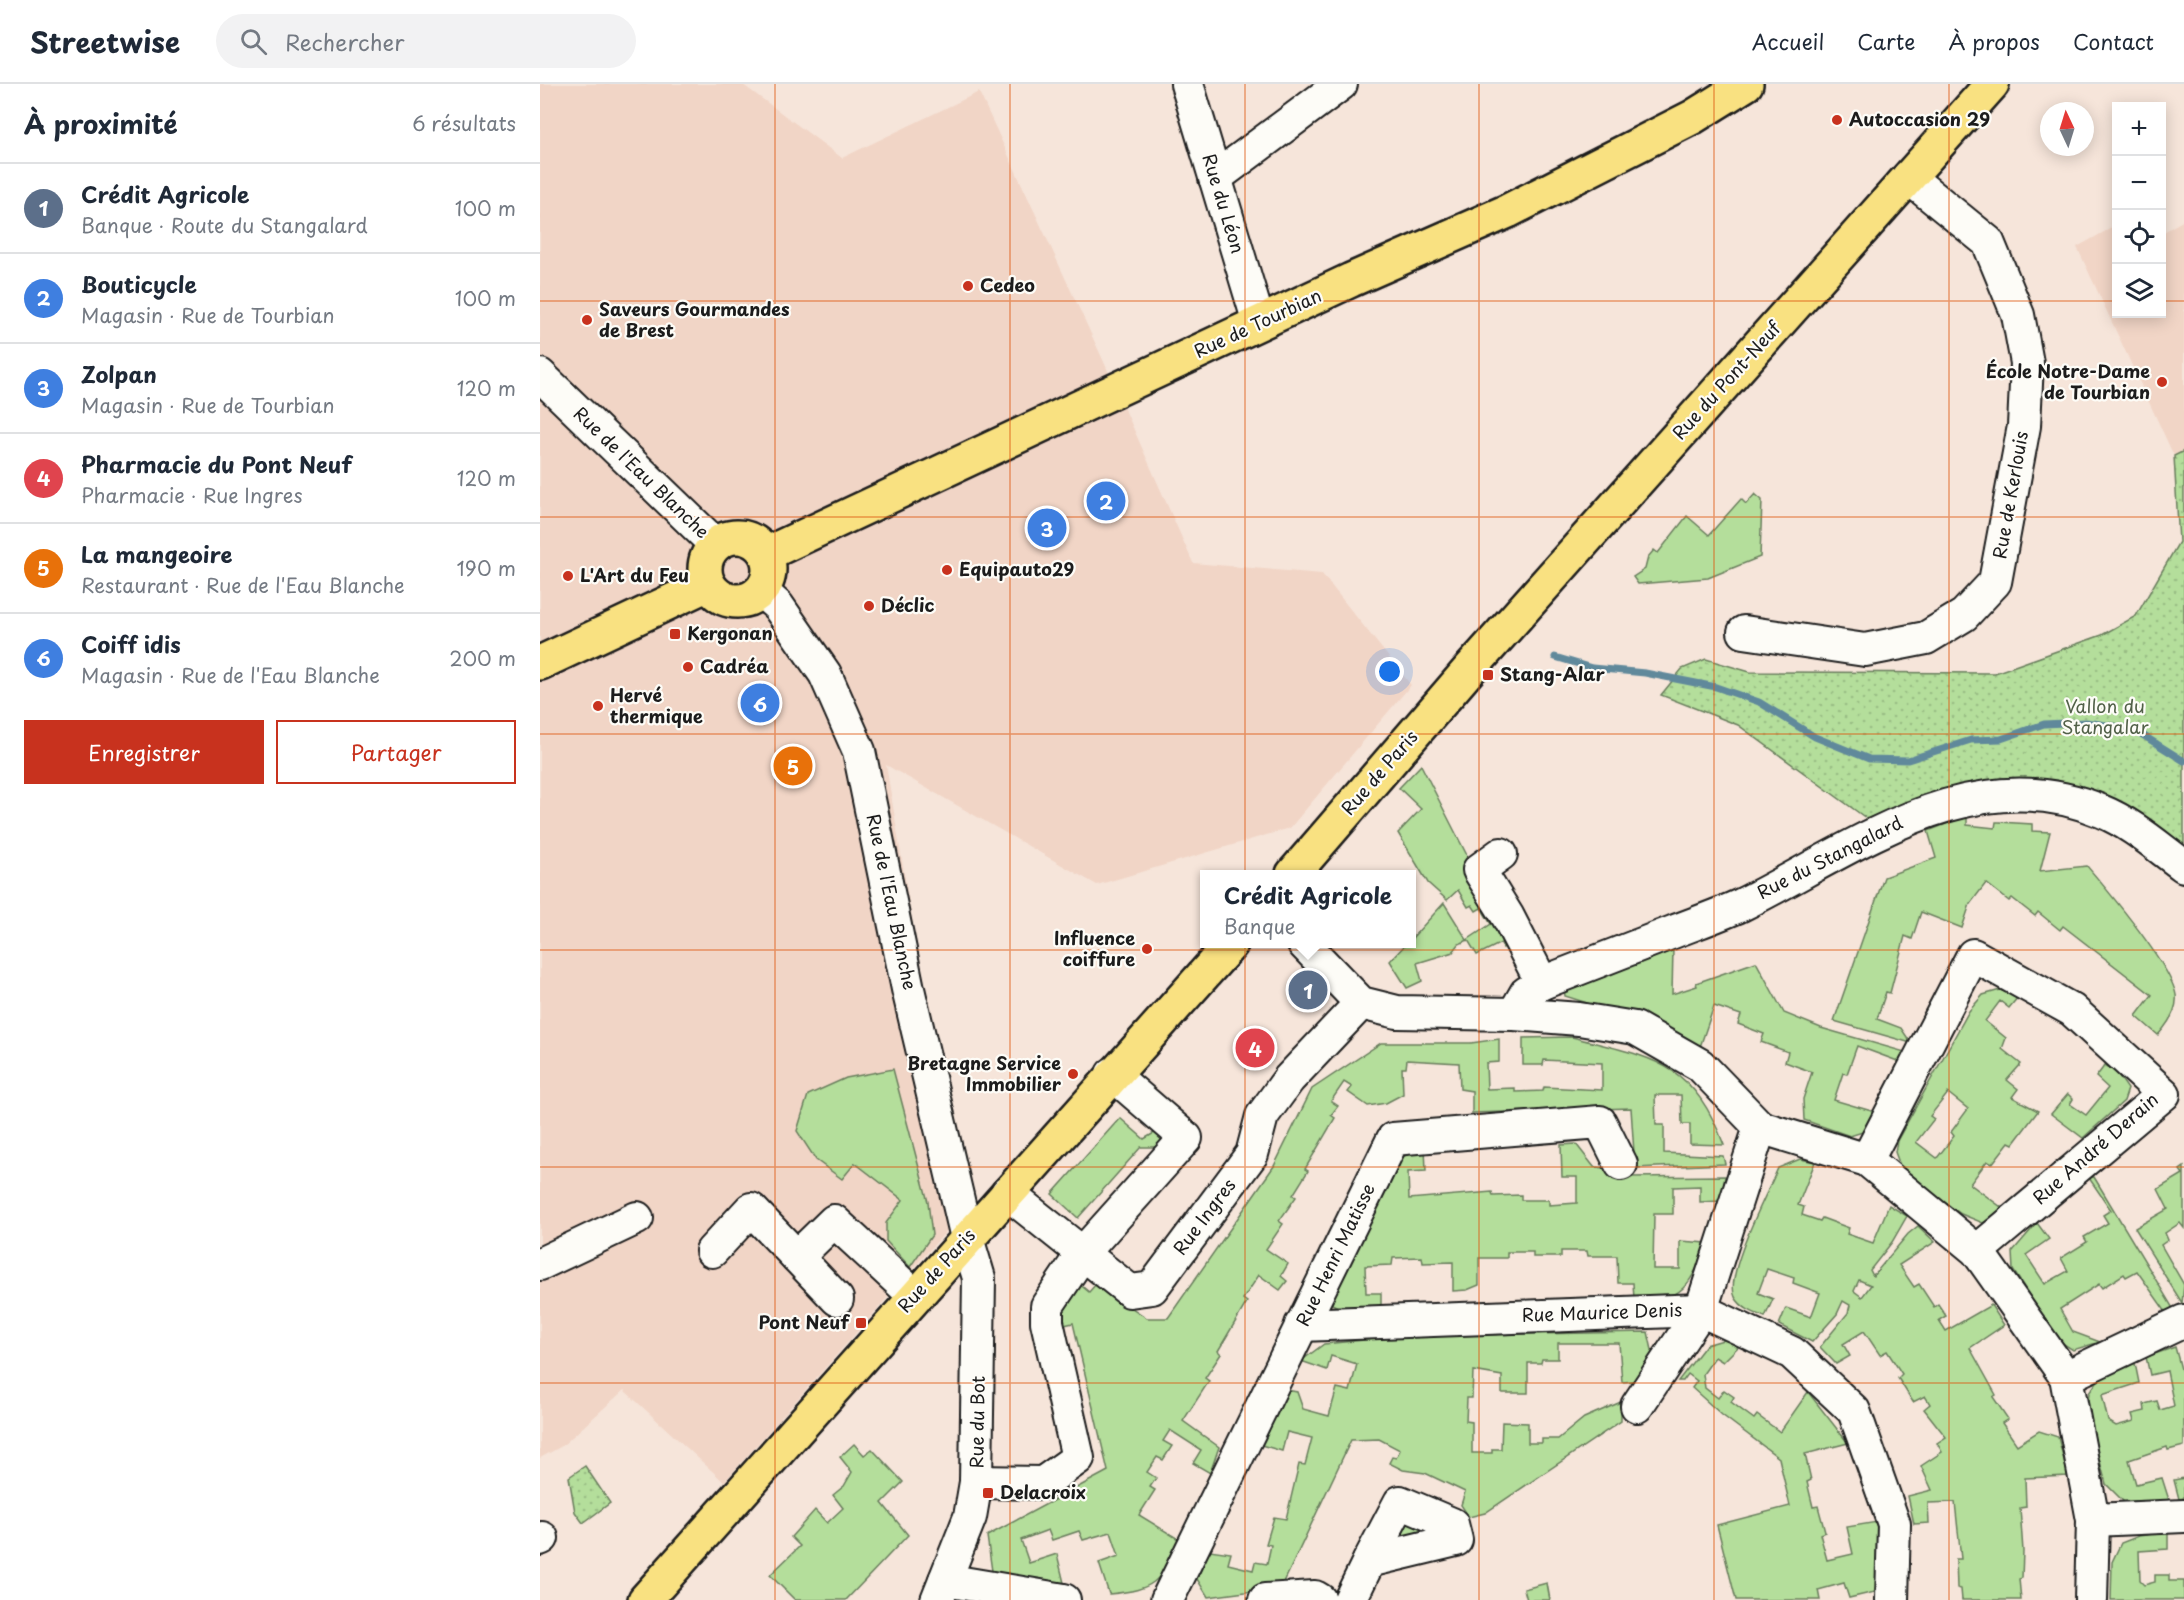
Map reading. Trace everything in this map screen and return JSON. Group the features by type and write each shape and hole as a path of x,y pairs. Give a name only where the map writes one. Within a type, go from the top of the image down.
{"main road":[{"name":"Rue de Tourbian","path":"766,554 1259,323 1508,211 1693,117 1746,84"},
{"name":"Rue du Pont-Neuf","path":"1468,671 1989,86"},
{"path":"739,537 754,542 766,554 769,576 761,591 746,600 737,602 720,597 708,584 705,563 716,545 723,540 739,537"},
{"path":"540,663 708,584"},
{"name":"Rue de Paris","path":"1296,870 1468,671"},
{"name":"Rue de Paris","path":"645,1600 1112,1074 1227,948"}],"street":[{"name":"Rue du Léon","path":"1187,84 1259,323"},
{"path":"1215,178 1341,84"},
{"name":"Rue de Kerlouis","path":"1744,632 1865,650 1880,649 1926,638 1964,615 1995,582 2024,426 2027,363 2018,315 1988,242 1908,177"},
{"name":"Rue de l'Eau Blanche","path":"540,375 716,545"},
{"name":"Rue de l'Eau Blanche","path":"761,591 778,606 825,674 859,751 908,989 967,1238"},
{"name":"Rue du Stangalard","path":"1542,983 1739,906 1855,842 1915,815 2001,793 2052,795 2100,810 2120,820 2184,866"},
{"path":"1501,854 1479,870 1508,917 1542,983 1526,993 1514,1014"},
{"path":"1308,948 1361,1003 1397,1012 1514,1014 1579,1019 1635,1028 1700,1065 1760,1127 1867,1160 1977,1251 2066,1377 2093,1521 2091,1600"},
{"name":"Rue André Derain","path":"1867,1160 1973,955 2072,1010 2164,1094 1977,1251"},
{"name":"Rue Ingres","path":"1007,1193 1130,1291 1152,1288 1252,1154 1262,1116 1289,1079 1361,1003"},
{"path":"976,1482 1043,1483 1078,1458 1047,1322 1047,1306 1082,1254 1186,1138 1112,1074"},
{"name":"Rue Henri Matisse","path":"1167,1600 1393,1139 1600,1122 1621,1164"},
{"path":"1637,1406 1701,1310 1760,1127"},
{"path":"712,1251 751,1209 837,1299"},
{"path":"540,1264 637,1218"},
{"path":"797,1257 834,1221 915,1296"},
{"name":"Rue du Bot","path":"941,1590 970,1517 976,1482 979,1278 967,1238"},
{"name":"Rue Maurice Denis","path":"1301,1325 1701,1310 1792,1353 1854,1411 1894,1524 1892,1600"},
{"path":"2066,1377 2184,1321"},
{"path":"2093,1521 2184,1516"},
{"path":"1350,1600 1369,1562"},
{"path":"941,1590 1064,1600"},
{"path":"1264,1600 1315,1597 1320,1600"}],"shaded area":[{"name":"Kergonan","path":"540,84 742,84 842,158 979,92 1104,362 1193,563 1322,574 1411,685 1290,828 1097,885 886,765 931,1033 974,1200 724,1482 624,1390 562,1446 540,1458"},
{"name":"École Notre-Dame de Tourbian","path":"2184,220 2184,451 2174,456 2077,247 2112,228 2112,318 2166,318 2166,231"}],"green space":[{"name":"Vallon du Stangalar","path":"2184,451 2184,846 2062,784 2001,779 1949,792 1870,821 1738,725 1661,695 1682,669 1706,659 1750,672 1995,673 2102,635 2136,616 2179,542 2174,456"},
{"path":"1755,494 1762,500 1760,557 1708,578 1638,584 1633,577 1645,569 1648,557 1654,550 1658,553 1687,516 1709,535 1741,499 1746,504"},
{"path":"1421,765 1476,873 1519,942 1503,948 1501,943 1477,955 1468,940 1459,944 1453,952 1417,963 1422,981 1407,988 1390,961 1402,948 1416,948 1416,934 1444,903 1467,940 1491,924 1481,908 1476,911 1472,905 1468,907 1458,890 1447,900 1428,883 1398,833 1421,809 1399,788"},
{"path":"1967,816 1967,825 1995,828 1996,822 2032,824 2032,831 2050,832 2040,871 2087,866 2138,929 2172,982 2176,995 2174,1012 2158,1035 2136,1016 2152,995 2063,926 2060,930 2038,912 2035,916 2012,898 2009,901 1986,883 1970,904 1962,928 1921,912 1912,939 1905,936 1890,993 1886,992 1877,1019 1901,1028 1911,1043 1834,1021 1884,877 1936,858 1928,831"},
{"path":"1673,949 1672,994 1756,962 1784,1013 1821,1028 1905,1052 1907,1057 1903,1063 1857,1046 1847,1074 1843,1073 1834,1100 1875,1112 1869,1130 1850,1136 1804,1120 1803,1099 1812,1072 1785,1062 1788,1052 1761,1042 1764,1034 1738,1024 1741,1015 1714,1006 1700,1047 1663,1027 1565,996 1564,987"},
{"path":"2000,990 2018,997 2009,1008 2000,1001 1985,1021 2006,1038 2002,1049 2021,1064 2007,1080 2018,1089 2012,1097 2038,1111 2013,1144 2009,1142 1992,1164 1987,1161 1970,1184 2005,1210 1983,1223 1961,1214 1902,1171 1895,1152 1897,1141 1969,1011 1983,995","holes":["1948,1093 1968,1109 1951,1132 1954,1136 1937,1158 1916,1142 1934,1119 1930,1116"]},
{"path":"1572,1037 1647,1058 1683,1079 1698,1095 1712,1117 1724,1145 1690,1144 1690,1124 1682,1124 1681,1095 1655,1095 1656,1125 1664,1125 1664,1153 1723,1156 1725,1164 1635,1168 1631,1108 1472,1113 1472,1091 1460,1089 1459,1063 1407,1060 1406,1068 1402,1068 1403,1094 1386,1103 1368,1106 1348,1092 1352,1087 1344,1082 1331,1101 1338,1106 1331,1115 1335,1118 1305,1169 1308,1171 1293,1195 1296,1197 1279,1221 1283,1224 1266,1249 1288,1264 1281,1276 1287,1281 1280,1290 1259,1275 1243,1299 1247,1302 1218,1351 1221,1354 1205,1378 1209,1381 1183,1421 1219,1447 1210,1473 1193,1463 1201,1450 1170,1430 1163,1441 1172,1446 1163,1460 1157,1457 1147,1472 1156,1478 1150,1487 1155,1490 1139,1515 1180,1540 1161,1574 1147,1586 1109,1594 1099,1563 1119,1556 1111,1532 1083,1540 1079,1531 1052,1540 1048,1530 1021,1540 1029,1563 1057,1554 1065,1587 992,1571 987,1536 1108,1471 1073,1323 1056,1327 1078,1283 1089,1292 1096,1284 1147,1318 1168,1318 1274,1166 1312,1089 1381,1043 1471,1043 1499,1039 1499,1062 1486,1063 1487,1089 1515,1088 1515,1092 1543,1091 1544,1087 1602,1090 1602,1063 1544,1060 1543,1065 1523,1065 1523,1038"},
{"path":"2105,1065 2116,1072 2128,1089 2124,1101 2083,1138 2051,1114 2068,1094 2073,1099 2070,1104 2086,1115 2108,1088 2096,1077"},
{"path":"893,1069 928,1202 932,1235 910,1267 886,1241 886,1223 903,1200 855,1163 842,1179 816,1160 797,1131 808,1095 846,1078"},
{"path":"1120,1118 1144,1139 1161,1129 1166,1147 1141,1147 1078,1218 1052,1194"},
{"path":"1576,1144 1594,1167 1619,1169 1628,1177 1725,1176 1721,1201 1700,1202 1700,1186 1673,1187 1673,1214 1654,1214 1653,1269 1680,1269 1680,1241 1707,1243 1696,1270 1683,1288 1664,1298 1634,1299 1633,1283 1618,1283 1617,1256 1588,1256 1587,1251 1561,1251 1561,1257 1533,1257 1533,1252 1507,1252 1507,1258 1479,1258 1479,1285 1467,1290 1453,1291 1453,1262 1423,1263 1422,1257 1393,1258 1392,1265 1365,1266 1366,1293 1381,1293 1381,1306 1344,1310 1332,1304 1341,1275 1400,1158 1425,1147 1426,1171 1408,1172 1409,1199 1492,1192 1493,1196 1521,1195 1521,1200 1549,1200 1549,1205 1577,1203 1577,1177 1562,1177 1561,1145"},
{"path":"1800,1159 1815,1162 1798,1205 1804,1207 1802,1215 1820,1221 1822,1218 1849,1228 1847,1234 1873,1243 1889,1205 1907,1216 1892,1242 1870,1270 1873,1276 1908,1234 1918,1226 1935,1242 1899,1265 1914,1287 1919,1284 1934,1307 1938,1304 1946,1316 1939,1320 1946,1331 1991,1305 2004,1325 1970,1348 1996,1395 1993,1397 2008,1419 2002,1423 2017,1445 2039,1431 2058,1437 2068,1476 2025,1478 2026,1507 2020,1508 2023,1551 2022,1578 2019,1579 2021,1600 1962,1600 1961,1589 1957,1588 1956,1559 1961,1559 1955,1502 1928,1503 1929,1523 1914,1524 1908,1496 1932,1490 1921,1466 1942,1452 1937,1443 1946,1437 1924,1409 1930,1404 1925,1396 1913,1402 1898,1378 1902,1374 1887,1351 1880,1355 1864,1331 1843,1344 1850,1356 1836,1364 1820,1347 1848,1313 1850,1305 1843,1301 1837,1314 1812,1342 1779,1325 1786,1308 1811,1317 1820,1293 1793,1283 1794,1278 1767,1269 1758,1293 1773,1299 1765,1317 1745,1308 1735,1297 1733,1286 1741,1253 1778,1168","holes":["1859,1280 1871,1285 1862,1297 1854,1291"]},
{"path":"2184,1167 2184,1228 2180,1223 2165,1233 2168,1240 2161,1245 2184,1285 2182,1303 2135,1228 2168,1209 2158,1189 2183,1174 2180,1170"},
{"path":"2094,1177 2174,1310 2168,1315 2137,1271 2126,1277 2124,1274 2102,1288 2099,1284 2060,1309 2073,1332 2100,1342 2073,1350 2059,1341 2013,1270 2012,1252 2037,1223 2049,1239 2026,1255 2045,1284 2068,1271 2061,1258 2087,1242 2084,1237 2108,1223 2103,1215 2111,1210 2089,1178"},
{"path":"1648,1332 1654,1359 1636,1381 1622,1382 1619,1343 1558,1343 1558,1359 1542,1359 1541,1363 1528,1363 1528,1393 1502,1393 1502,1376 1473,1371 1472,1398 1467,1398 1466,1421 1472,1422 1472,1453 1492,1453 1492,1449 1501,1449 1502,1422 1528,1423 1528,1443 1542,1443 1542,1439 1558,1439 1584,1418 1621,1402 1621,1421 1485,1513 1469,1517 1461,1505 1465,1492 1425,1473 1403,1470 1389,1463 1392,1457 1396,1458 1400,1450 1379,1439 1351,1440 1284,1582 1253,1591 1208,1597 1197,1579 1210,1550 1231,1553 1228,1564 1253,1570 1255,1562 1267,1564 1271,1545 1266,1544 1274,1517 1286,1519 1299,1464 1305,1465 1312,1438 1287,1432 1282,1451 1261,1445 1287,1390 1297,1392 1303,1409 1329,1416 1337,1388 1350,1391 1357,1364 1331,1356 1327,1370 1301,1361 1324,1344 1405,1336"},
{"path":"1723,1340 1741,1344 1723,1362 1715,1357 1703,1374 1705,1388 1718,1398 1724,1390 1734,1397 1731,1402 1754,1419 1757,1415 1780,1432 1808,1392 1848,1443 1805,1454 1811,1480 1807,1482 1813,1507 1818,1506 1825,1532 1820,1534 1827,1560 1853,1554 1847,1527 1877,1522 1881,1561 1875,1592 1849,1598 1844,1583 1818,1590 1820,1600 1736,1600 1717,1525 1790,1506 1779,1458 1722,1415 1692,1388 1697,1381 1688,1374 1683,1381 1678,1381 1706,1345"},
{"path":"2175,1347 2184,1380 2184,1446 2168,1450 2167,1447 2129,1460 2136,1484 2162,1478 2169,1500 2124,1502 2106,1484 2087,1412 2089,1393 2099,1379 2135,1363 2139,1383 2102,1395 2108,1421 2116,1426 2134,1421 2132,1414 2145,1411 2144,1404 2157,1401 2160,1410 2174,1406 2167,1371 2150,1375 2146,1357"},
{"path":"854,1444 864,1455 872,1449 903,1482 882,1503 908,1535 846,1600 795,1600 770,1575 800,1546 791,1537 815,1510 827,1523 843,1508 833,1495 844,1486 852,1472 840,1457"},
{"path":"585,1466 610,1503 583,1523 575,1512 569,1477"},
{"path":"2184,1478 2184,1498 2179,1499 2174,1480"},
{"path":"1408,1510 1444,1530 1397,1542"},
{"path":"2168,1532 2168,1549 2139,1551 2140,1581 2144,1585 2155,1582 2155,1575 2169,1575 2169,1581 2184,1581 2184,1600 2111,1600 2112,1562 2121,1543 2139,1536"},
{"path":"1547,1583 1550,1600 1527,1600 1524,1589"}],"waterway":[{"path":"1555,657 1592,668 1645,673 1716,687 1759,702 1815,737 1869,759 1908,760 1971,740 2001,739 2044,724 2086,722 2133,729 2184,761"}],"place":[{"name":"Autoccasion 29","path":"1837,120"},
{"name":"Cedeo","path":"968,286"},
{"name":"Saveurs Gourmandes de Brest","path":"587,320"},
{"name":"École Notre-Dame de Tourbian","path":"2162,382"},
{"name":"Bouticycle","path":"1106,501"},
{"name":"Zolpan","path":"1047,528"},
{"name":"Equipauto29","path":"947,570"},
{"name":"L'Art du Feu","path":"568,576"},
{"name":"Déclic","path":"869,606"},
{"name":"Kergonan","path":"675,634"},
{"name":"Cadréa","path":"688,667"},
{"name":"Stang-Alar","path":"1488,675"},
{"name":"Coiff idis","path":"760,703"},
{"name":"Hervé thermique","path":"598,706"},
{"name":"La mangeoire","path":"793,766"},
{"name":"Influence coiffure","path":"1147,949"},
{"name":"Crédit Agricole","path":"1308,990"},
{"name":"Pharmacie du Pont Neuf","path":"1255,1048"},
{"name":"Bretagne Service Immobilier","path":"1073,1074"},
{"name":"Pont Neuf","path":"861,1323"},
{"name":"Delacroix","path":"988,1493"}]}
